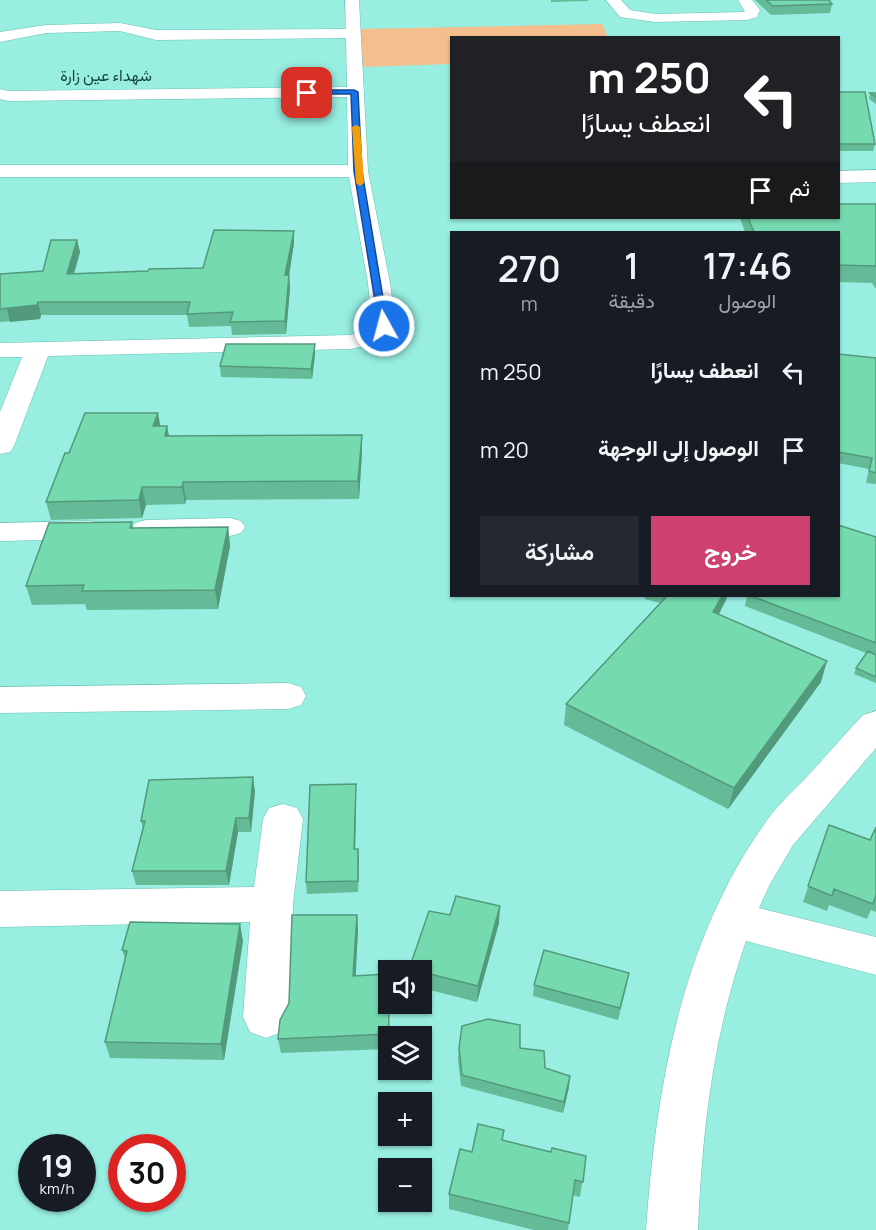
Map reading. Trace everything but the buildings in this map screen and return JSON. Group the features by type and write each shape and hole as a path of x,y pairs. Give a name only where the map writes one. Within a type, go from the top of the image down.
{"street":[{"path":"0,350 350,342 373,337 384,326 358,171 352,0"},
{"path":"613,0 618,9 632,16 740,17 752,14 753,10 745,0"},
{"path":"740,17 748,31"},
{"path":"0,37 46,29 120,27 156,35 354,33"},
{"path":"0,94 8,96 354,92"},
{"path":"0,171 358,171"},
{"path":"840,177 876,176"},
{"path":"0,446 38,349"},
{"path":"0,532 230,527"},
{"path":"0,700 288,696"},
{"path":"672,1230 673,1189 685,1085 710,984 733,920 747,887 779,833 876,724"},
{"path":"266,1017 272,904 283,819"},
{"path":"0,909 272,904"},
{"path":"733,920 876,956"}],"shaded area":[{"path":"602,24 608,36 450,36 450,64 361,67 360,29"}],"slow traffic":[{"path":"356,127 360,183"}],"district":[{"name":"شهداء عين زارة","path":"106,75"}],"route":[{"path":"307,93 354,92 358,171 379,283 384,326"}]}
